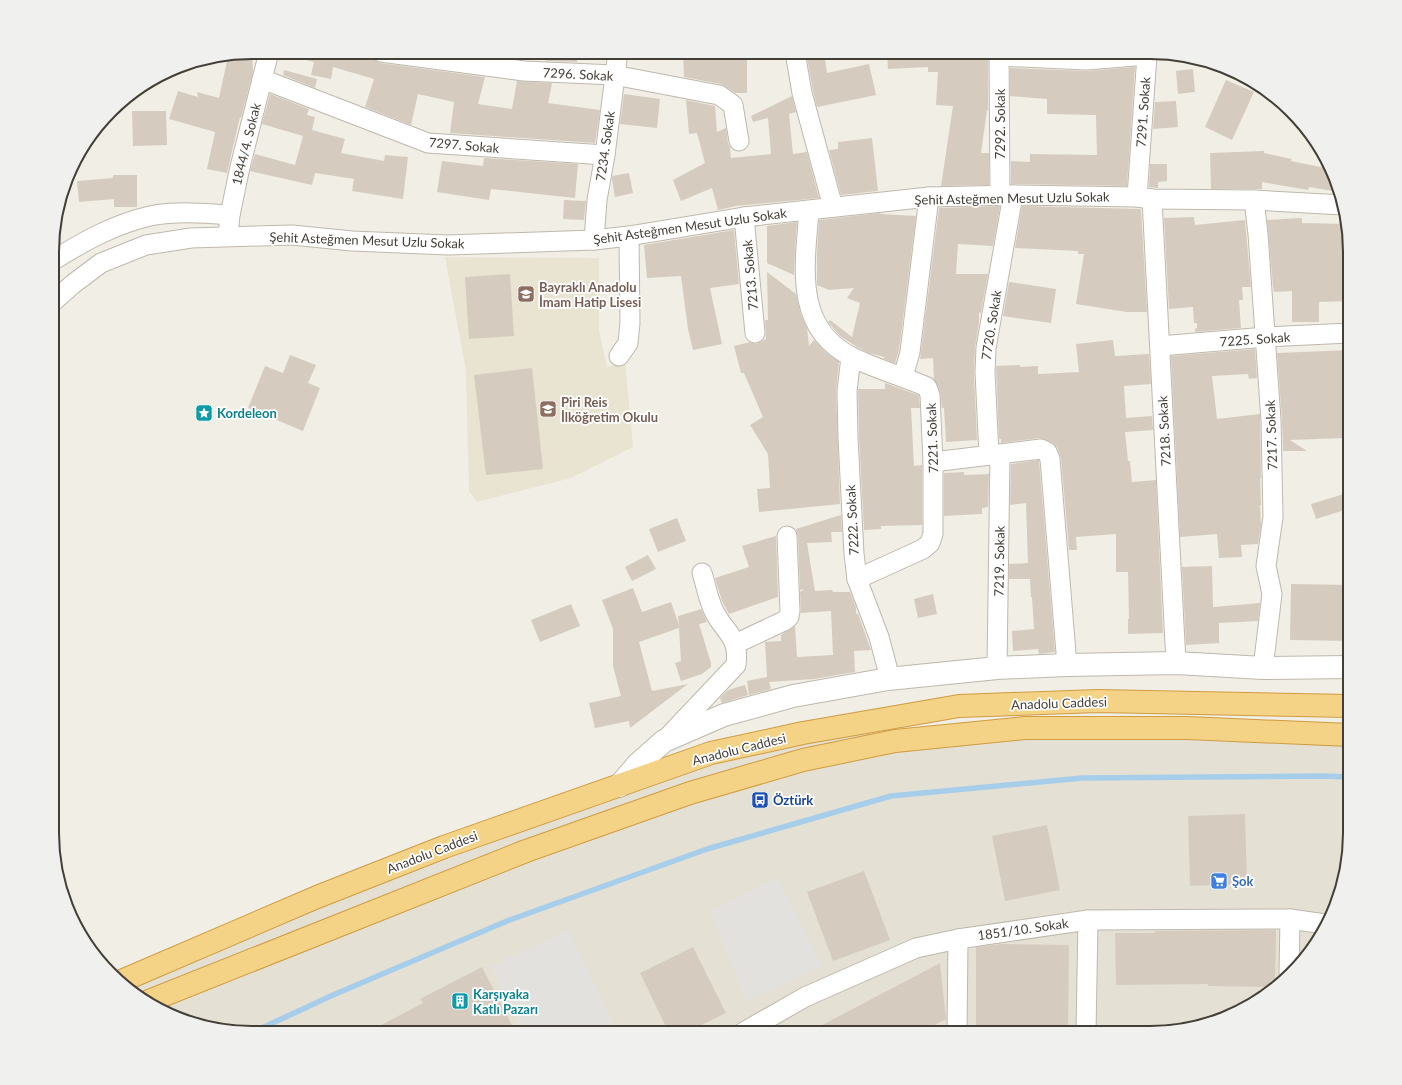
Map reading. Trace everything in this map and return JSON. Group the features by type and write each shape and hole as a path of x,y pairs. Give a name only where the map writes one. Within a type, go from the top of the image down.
{"highway":[{"name":"Anadolu Caddesi","path":"126,979 317,897 444,847 711,753 803,733 958,706 1098,701 1343,706"},
{"name":"Anadolu Caddesi","path":"154,999 526,851 690,793 803,760 895,741 1025,728 1187,728 1343,735"}],"street":[{"name":"1844/4. Sokak","path":"228,236 230,215 240,167 267,59"},
{"name":"7296. Sokak","path":"434,59 524,71 614,75 719,95 733,105 739,141"},
{"name":"7234. Sokak","path":"594,240 597,200 605,155 617,59"},
{"path":"796,59 802,93 833,207"},
{"name":"7292. Sokak","path":"999,59 1006,196"},
{"name":"7291. Sokak","path":"1072,59 1098,59"},
{"name":"7291. Sokak","path":"1145,198 1147,59"},
{"name":"7297. Sokak","path":"262,79 428,144 605,155"},
{"name":"Şehit Asteğmen Mesut Uzlu Sokak","path":"59,297 101,263 146,245 191,238 292,235 352,241 448,244 594,240 629,236 744,217 929,197 1006,196 1254,200 1337,205"},
{"name":"7720. Sokak","path":"994,455 985,372 986,348 1006,196"},
{"path":"902,377 910,352 929,197"},
{"name":"7218. Sokak","path":"1145,198 1160,346 1176,663"},
{"name":"7217. Sokak","path":"1254,200 1272,420 1273,517 1266,566 1272,594 1263,668"},
{"name":"7221. Sokak","path":"809,210 805,268 806,292 811,313 821,332 831,342 851,357 927,387 930,395 934,534 930,543 923,549 857,579"},
{"path":"59,257 111,228 151,216 189,213 230,215"},
{"name":"7213. Sokak","path":"744,217 755,333"},
{"path":"619,356 628,342 630,323 629,236"},
{"name":"7225. Sokak","path":"1160,346 1266,337 1343,333"},
{"name":"7222. Sokak","path":"851,357 847,391 854,554 857,579 879,636 887,667 888,679"},
{"path":"933,462 1041,449 1047,452 1050,459 1066,665"},
{"name":"7219. Sokak","path":"994,455 997,668"},
{"path":"735,644 784,621 789,617 787,536"},
{"path":"619,786 638,764 664,741 736,665 738,654 735,644 730,633 713,610 702,573"},
{"path":"664,741 724,715 793,696 888,679 997,668 1066,665 1176,663 1263,668 1343,667"},
{"path":"1289,966 1290,919"},
{"name":"1851/10. Sokak","path":"754,1026 805,997 916,948 958,939 1088,920 1290,919 1320,923"},
{"path":"1086,1026 1088,920"},
{"path":"957,1026 958,939"}],"shaded area":[{"name":"Piri Reis İlköğretim Okulu","path":"445,257 599,258 599,331 607,367 625,362 633,447 571,478 477,502 469,491 466,371"},
{"path":"785,729 1343,731 1343,845 1333,895 1323,918 1310,940 1295,960 1267,986 1246,1000 1224,1011 1212,1016 1187,1022 1162,1026 240,1026 190,1016 156,1000 129,981"},
{"path":"777,877 822,966 747,1002 710,912"},
{"path":"568,930 614,1026 520,1026 491,966"}],"building":[{"path":"252,59 253,72 241,118 240,117 227,173 207,169 215,132 169,119 178,91 198,97 197,92 219,98 227,61"},
{"path":"302,59 373,59 380,63 485,77 478,104 512,109 517,81 552,83 548,103 600,110 595,143 450,133 454,102 418,94 411,125 365,107 374,79 333,67 331,79 311,75 314,62"},
{"path":"546,59 577,59 577,62 546,61"},
{"path":"683,59 747,59 747,93 735,93 721,84 684,77"},
{"path":"807,59 825,59 827,73 869,64 876,95 817,107"},
{"path":"887,59 988,59 988,110 981,153 989,153 989,185 941,186 953,106 936,105 938,72 928,72 928,67 888,69"},
{"path":"1135,67 1127,186 1011,184 1011,161 1030,162 1030,154 1097,155 1096,115 1047,114 1047,99 1010,96 1010,68 1086,71"},
{"path":"1193,69 1195,92 1178,94 1176,71"},
{"path":"284,70 317,79 315,88 283,75"},
{"path":"1226,80 1254,92 1232,140 1205,127"},
{"path":"270,94 309,109 307,115 315,117 312,130 345,139 341,153 384,161 385,155 408,157 403,199 352,191 354,179 315,173 312,185 250,171 255,154 295,165 303,136 262,124"},
{"path":"624,94 660,99 657,128 620,124"},
{"path":"792,96 796,112 789,114 793,154 807,152 819,198 736,206 718,210 712,188 681,201 673,180 705,163 697,133 689,134 686,100 715,106 717,132 726,128 731,158 771,154 768,118 753,122 751,116"},
{"path":"1176,101 1178,127 1153,129 1155,102"},
{"path":"132,111 166,111 167,145 133,146"},
{"path":"872,138 878,191 841,195 829,150 838,149 838,142"},
{"path":"1264,151 1264,153 1292,159 1291,161 1323,167 1333,191 1309,187 1308,190 1262,182 1262,189 1211,189 1210,153"},
{"path":"484,158 578,164 575,198 491,189 489,200 437,192 442,161 483,166"},
{"path":"1150,164 1167,164 1167,181 1158,182 1158,188 1149,187"},
{"path":"629,173 633,193 615,197 612,176"},
{"path":"113,175 137,175 137,207 114,207 114,199 79,202 77,181 113,178"},
{"path":"564,200 586,201 584,220 563,219"},
{"path":"1022,206 1141,209 1147,312 1127,312 1076,304 1084,254 1078,254 1078,251 1015,248"},
{"path":"1000,207 993,246 958,244 956,274 988,274 981,313 979,312 975,348 974,373 977,440 946,442 944,408 942,408 940,391 934,379 933,358 920,359 939,208"},
{"path":"880,213 916,216 899,350 895,363 884,359 884,357 869,353 857,347 840,336 828,322 830,320 852,337 860,303 847,298 854,288 829,290 817,285 819,220"},
{"path":"1194,217 1195,225 1245,220 1251,287 1242,287 1243,300 1239,300 1241,328 1195,332 1197,323 1194,323 1193,307 1169,309 1164,218"},
{"path":"1302,218 1302,223 1340,224 1343,240 1343,301 1319,302 1319,322 1292,322 1292,291 1274,292 1267,220"},
{"path":"797,222 794,275 767,263 767,226"},
{"path":"734,230 739,284 710,288 722,344 693,350 688,329 681,276 647,278 644,245"},
{"path":"767,272 796,294 801,315 807,328 809,346 814,340 825,352 839,362 836,391 840,504 759,512 757,489 770,488 768,454 750,425 763,417 744,373 741,373 734,346 750,342 756,344 766,339 765,320 768,320"},
{"path":"510,274 514,336 469,339 465,277"},
{"path":"1009,282 1056,289 1051,323 1003,316"},
{"path":"1113,340 1115,356 1149,354 1151,384 1124,386 1126,418 1152,416 1153,430 1125,432 1132,482 1156,480 1163,633 1128,634 1128,572 1116,572 1116,534 1076,537 1077,550 1069,550 1061,458 1057,447 1052,442 1040,438 1001,443 1001,439 999,439 996,366 1038,366 1038,374 1079,372 1076,344"},
{"path":"1255,349 1257,378 1249,379 1248,374 1212,376 1217,419 1260,414 1261,525 1258,544 1241,545 1242,557 1219,558 1217,534 1180,537 1171,356"},
{"path":"1343,350 1343,438 1290,440 1307,451 1283,451 1277,353"},
{"path":"290,355 316,365 308,383 320,388 303,431 248,408 265,366 283,373"},
{"path":"532,368 543,469 486,475 474,375"},
{"path":"885,383 918,395 919,397 920,408 911,408 914,466 922,465 922,525 881,526 881,529 864,530 858,389 885,389"},
{"path":"1039,460 1055,652 1039,654 1038,649 1013,651 1012,631 1034,629 1030,579 1009,579 1009,564 1028,563 1026,503 1010,505 1011,464"},
{"path":"964,472 964,475 989,474 988,507 982,508 982,514 944,516 944,473"},
{"path":"1343,494 1343,511 1316,519 1311,504"},
{"path":"841,515 842,532 831,532 832,542 807,543 815,591 832,590 833,592 850,592 856,607 856,614 858,614 871,650 854,651 855,672 814,679 769,682 771,689 749,695 747,681 767,677 765,642 781,641 781,635 795,626 797,657 833,655 831,611 801,613 800,592 804,589 800,590 798,536 796,529"},
{"path":"677,518 686,541 658,552 649,529"},
{"path":"776,536 778,597 729,614 722,601 715,578 749,567 742,546"},
{"path":"648,555 656,569 632,581 625,567"},
{"path":"1212,566 1213,607 1260,603 1258,621 1219,623 1219,643 1186,645 1182,567"},
{"path":"1291,584 1343,585 1343,641 1290,640"},
{"path":"633,588 642,612 671,602 679,625 678,616 701,609 707,622 699,624 711,667 702,674 681,681 675,663 681,661 679,628 639,642 652,691 688,684 630,728 629,721 595,728 589,703 621,696 613,666 613,629 602,600"},
{"path":"933,594 937,614 918,618 914,599"},
{"path":"571,604 580,626 540,642 531,620"},
{"path":"745,685 748,695 722,703 720,698 728,690"},
{"path":"1245,814 1247,884 1190,886 1188,816"},
{"path":"1047,825 1060,890 1005,901 992,836"},
{"path":"864,871 890,940 833,961 807,892"},
{"path":"1276,930 1275,980 1266,987 1208,986 1208,984 1116,985 1115,933 1155,933 1155,931"},
{"path":"1002,944 1069,945 1068,1026 976,1026 976,947"},
{"path":"693,947 726,1013 699,1026 666,1026 640,973"},
{"path":"940,963 946,1019 933,1026 820,1026"},
{"name":"Karşıyaka Katlı Pazarı","path":"482,967 512,1026 379,1026 423,1003 420,999"}],"waterway":[{"path":"266,1026 333,995 507,921 707,849 891,796 1082,778 1343,777"}],"place":[{"name":"Bayraklı Anadolu İmam Hatip Lisesi","path":"526,294"},
{"name":"Piri Reis İlköğretim Okulu","path":"548,409"},
{"name":"Kordeleon","path":"204,413"},
{"name":"Öztürk","path":"760,800"},
{"name":"Şok","path":"1219,881"},
{"name":"Karşıyaka Katlı Pazarı","path":"460,1001"}]}
